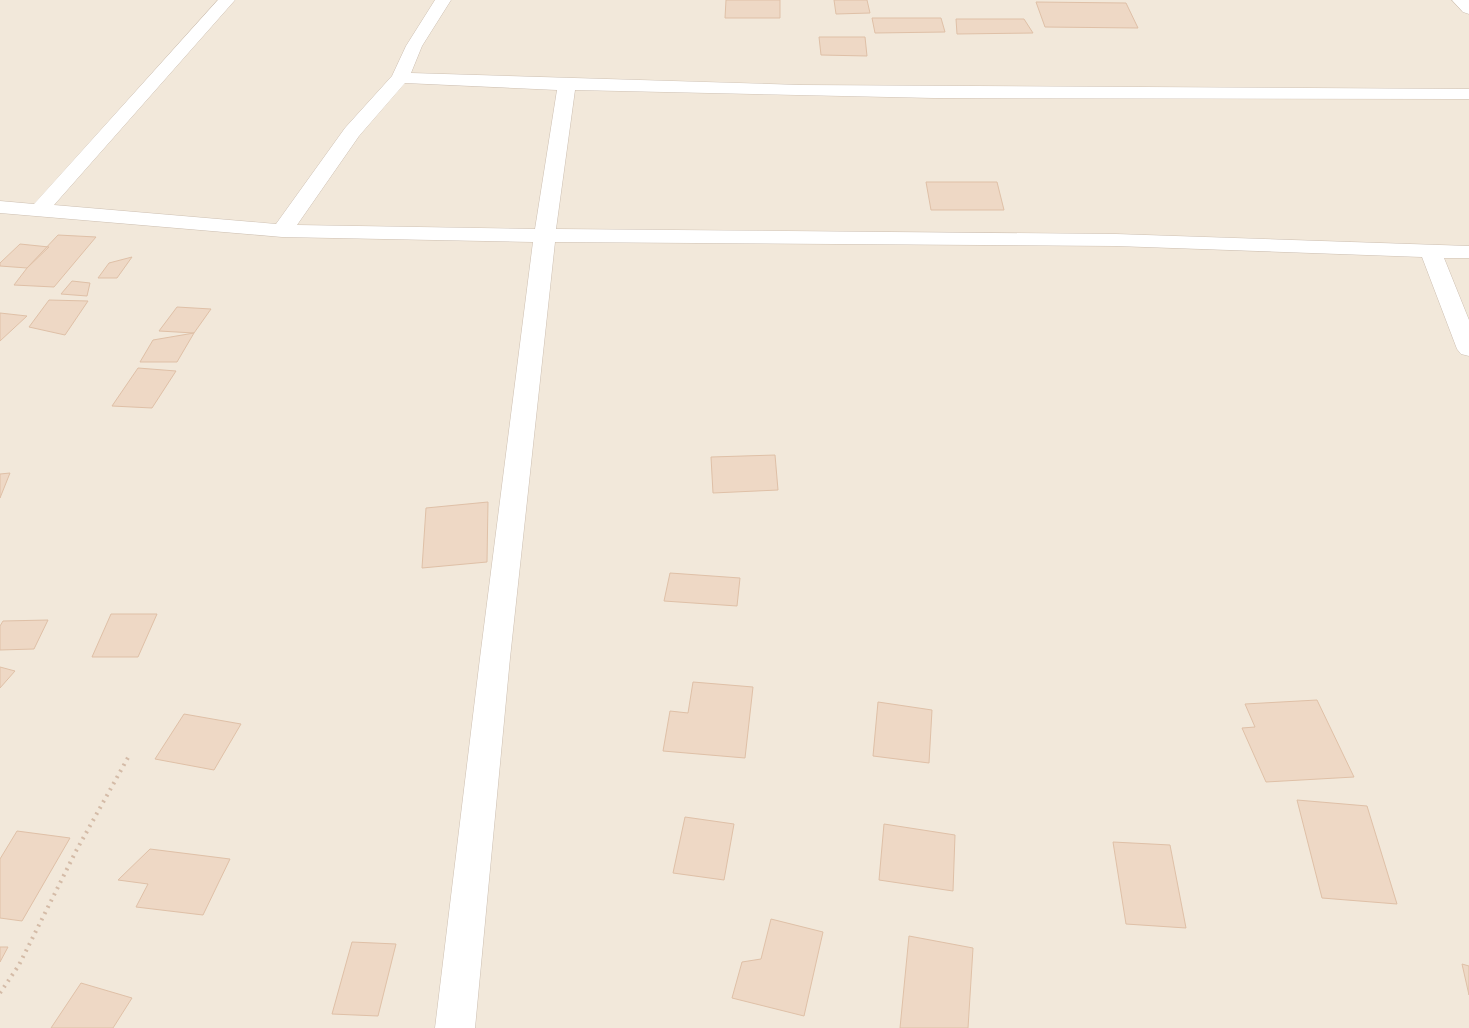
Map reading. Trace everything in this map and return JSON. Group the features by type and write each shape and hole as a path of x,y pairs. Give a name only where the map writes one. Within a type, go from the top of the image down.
{"street":[{"path":"40,209 227,0"},
{"path":"282,231 352,132 400,78 414,46 442,0"},
{"path":"1460,0 1469,9"},
{"path":"400,78 567,86 1073,93 1469,94"},
{"path":"455,1028 495,658 545,234 567,86"},
{"path":"0,207 282,231 380,234 1116,240 1469,252"},
{"path":"1431,252 1469,349"}],"path":[{"path":"0,993 19,965 76,850 130,754"}],"shaded area":[{"path":"0,0 1469,0 1469,1028 0,1028"}],"building":[{"path":"726,0 780,0 780,18 725,18"},
{"path":"834,0 867,0 870,13 836,14"},
{"path":"1036,2 1126,3 1138,28 1045,27"},
{"path":"872,18 941,18 945,32 875,33"},
{"path":"956,19 1024,19 1033,33 957,34"},
{"path":"819,37 865,37 867,56 821,55"},
{"path":"926,182 997,182 1004,210 931,210"},
{"path":"58,235 96,237 54,287 14,285 27,268"},
{"path":"20,244 49,247 27,268 0,266 0,263"},
{"path":"132,257 117,278 98,278 109,263"},
{"path":"72,281 90,283 87,296 61,294"},
{"path":"49,300 88,301 65,335 29,327"},
{"path":"177,307 211,309 194,333 159,331"},
{"path":"0,313 27,316 0,341"},
{"path":"194,333 177,362 140,362 153,340"},
{"path":"138,368 176,371 152,408 112,406"},
{"path":"775,455 778,490 713,493 711,457"},
{"path":"10,473 0,498 0,474"},
{"path":"488,502 487,562 422,568 426,508"},
{"path":"670,573 740,578 737,606 664,601"},
{"path":"111,614 157,614 138,657 92,657"},
{"path":"48,620 34,649 0,650 0,626 3,621"},
{"path":"0,667 15,671 0,688"},
{"path":"693,682 753,687 745,758 663,751 670,711 688,713"},
{"path":"1317,700 1354,777 1266,782 1242,728 1255,727 1245,704"},
{"path":"878,702 932,710 929,763 873,756"},
{"path":"184,714 241,724 214,770 155,759"},
{"path":"1297,800 1367,806 1397,904 1322,898"},
{"path":"685,817 734,824 724,880 673,873"},
{"path":"884,824 955,835 953,891 879,880"},
{"path":"17,831 70,838 22,921 0,918 0,859"},
{"path":"1113,842 1170,845 1186,928 1126,924"},
{"path":"150,849 230,859 203,915 136,907 148,884 118,880"},
{"path":"771,919 823,932 804,1016 732,998 742,962 761,959"},
{"path":"909,936 973,948 968,1028 900,1028"},
{"path":"352,942 396,944 378,1016 332,1014"},
{"path":"0,947 8,947 0,962"},
{"path":"1462,964 1469,966 1469,995"},
{"path":"81,983 132,998 113,1028 51,1028"}]}
